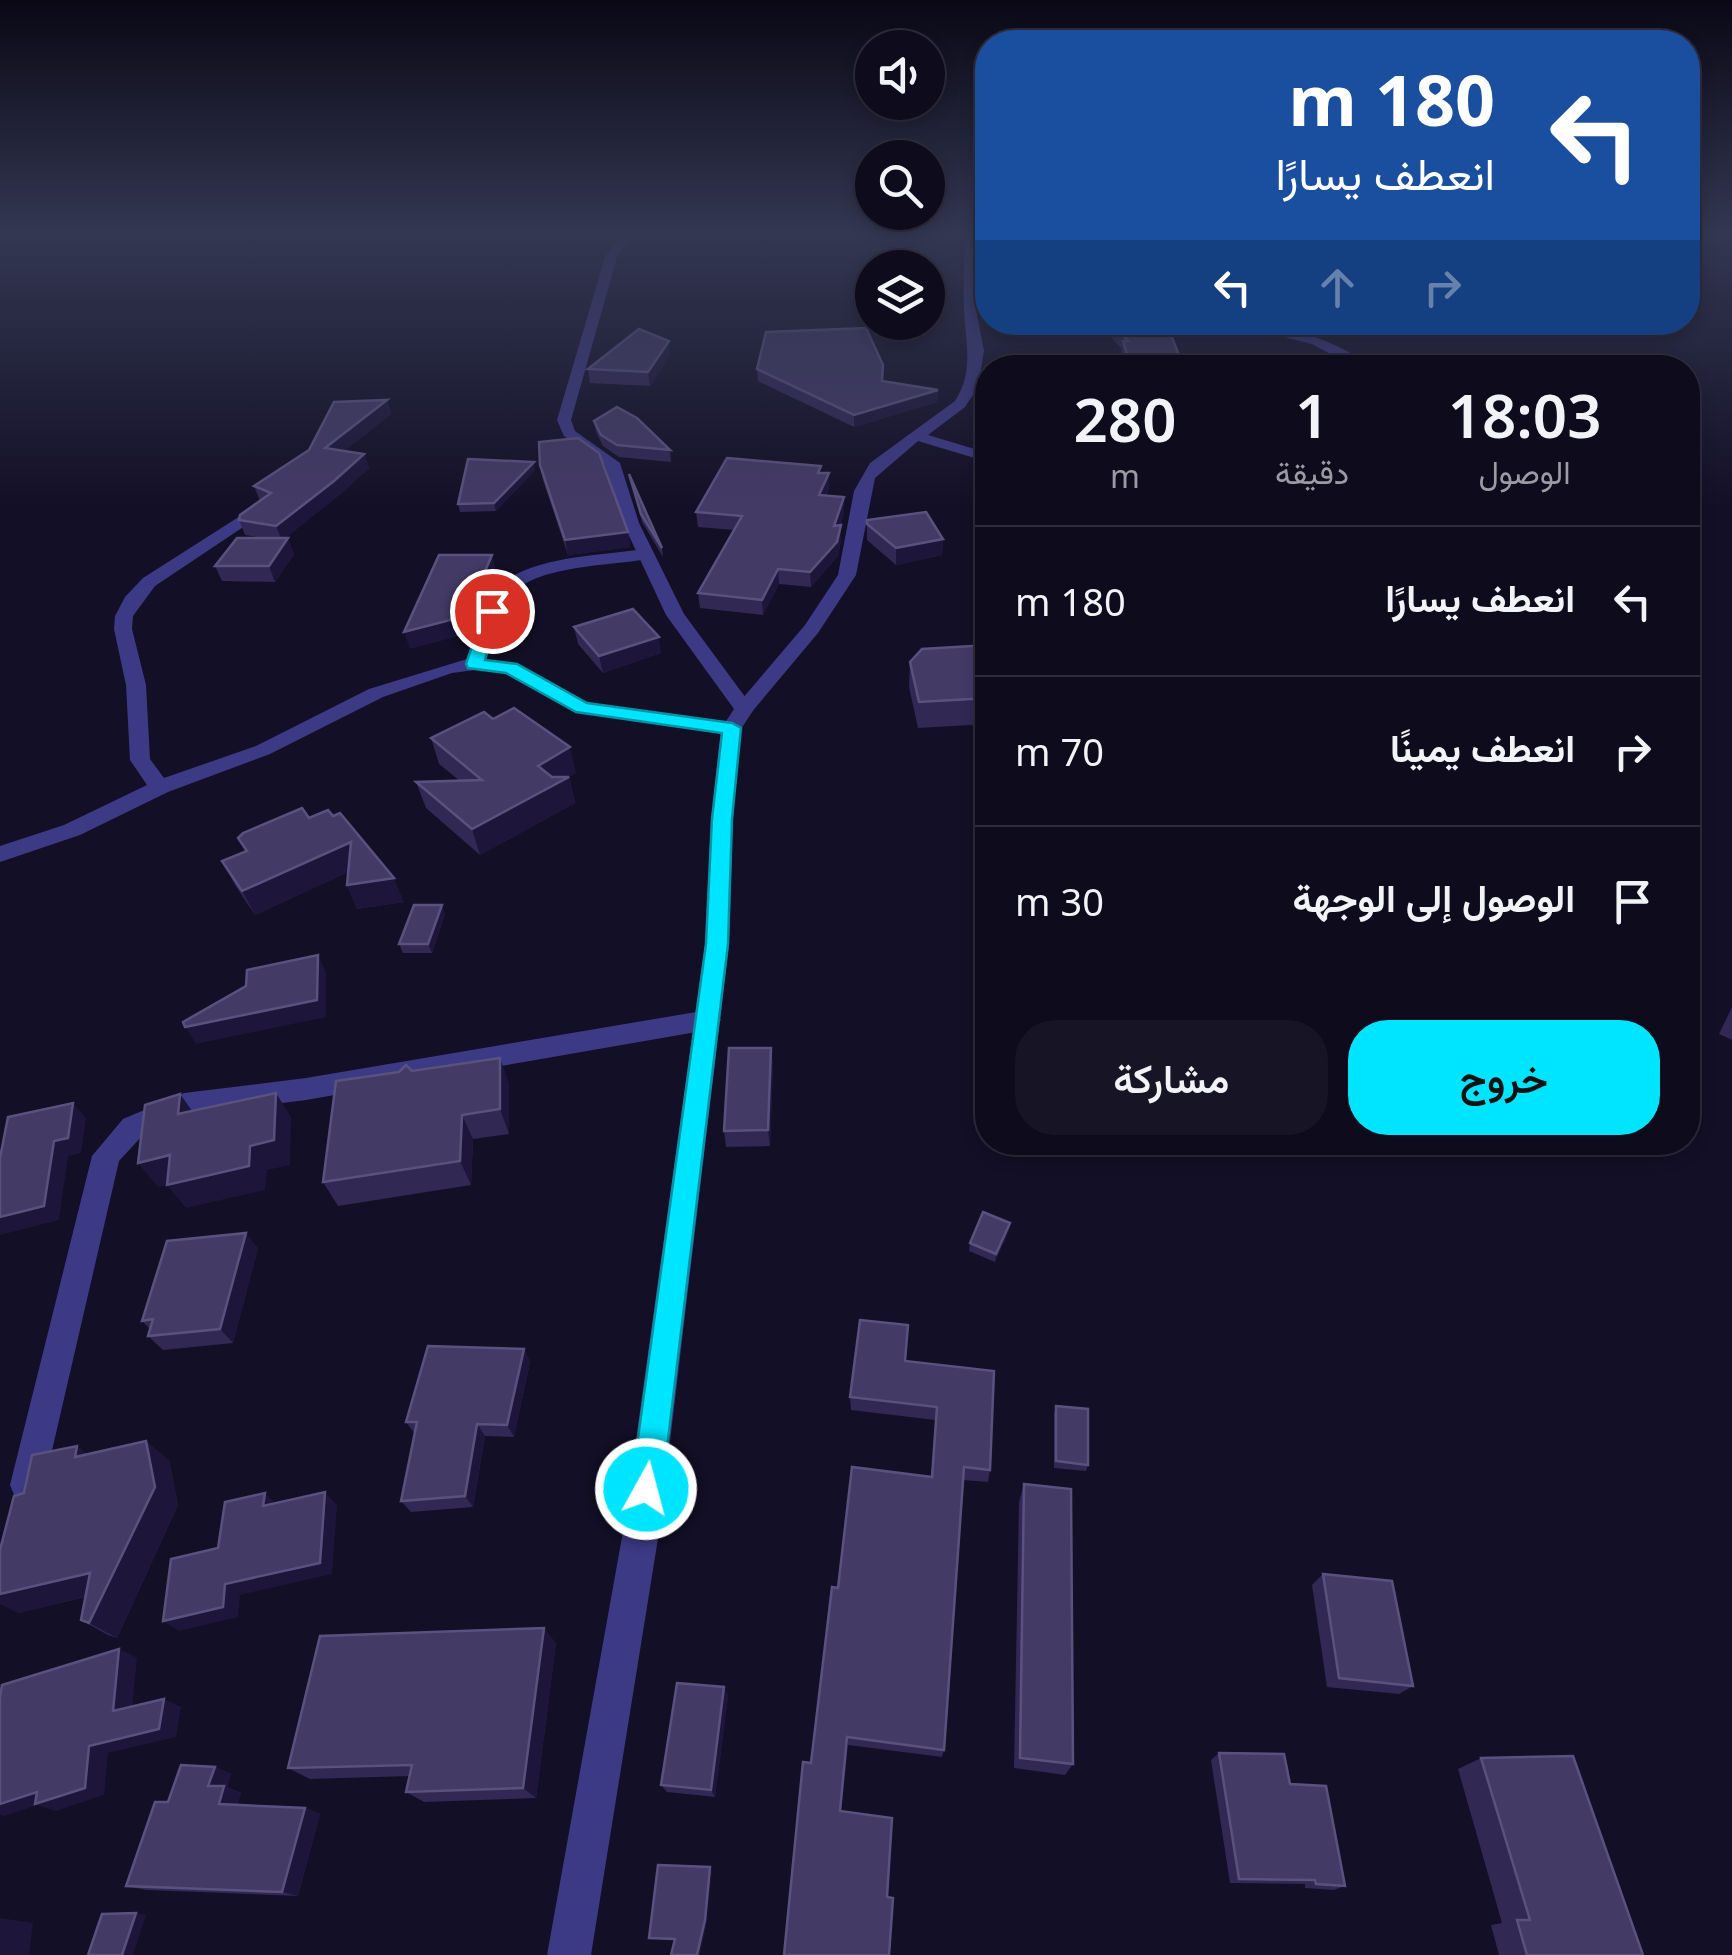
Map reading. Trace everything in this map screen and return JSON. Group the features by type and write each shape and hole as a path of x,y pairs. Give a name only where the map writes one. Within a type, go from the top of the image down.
{"street":[{"path":"591,326 564,420 568,433 612,463 619,494 675,615 738,719"},
{"path":"973,326 975,355"},
{"path":"1289,335 1316,341 1342,355"},
{"path":"569,1955 642,1526 708,1020 738,719 764,681 805,642 846,576 855,556 856,510 865,478 960,404 970,386 975,357"},
{"path":"920,437 975,454"},
{"path":"160,787 140,760 136,685 124,616 134,597 161,573 265,506"},
{"path":"474,664 492,611 504,590 516,580 542,571 646,554"},
{"path":"0,854 72,830 160,787 262,750 376,692 424,674 474,664 510,668 582,708 738,719"},
{"path":"22,1506 106,1156 133,1127 184,1104 306,1089 708,1020"}],"building":[{"path":"855,328 855,340 872,340 883,365 882,381 938,390 854,415 757,369 766,332"},
{"path":"639,329 669,341 648,372 588,369"},
{"path":"1123,335 1171,335 1179,355 1127,355 1123,341 1128,341"},
{"path":"387,400 325,448 364,454 334,481 276,526 239,520 240,515 271,493 254,486 309,450 334,402"},
{"path":"617,407 637,418 670,450 617,445 601,435 594,421"},
{"path":"578,438 599,453 628,532 565,540 540,465 539,442"},
{"path":"727,458 821,466 818,473 829,473 819,495 844,497 834,526 841,525 837,542 810,572 778,569 762,600 698,593 742,516 696,512"},
{"path":"468,459 534,462 494,503 458,504"},
{"path":"629,474 649,519 662,548 641,514"},
{"path":"926,512 943,539 896,548 867,524 867,520"},
{"path":"237,538 288,538 269,566 215,566"},
{"path":"439,555 492,555 466,616 404,632"},
{"path":"633,609 659,637 599,656 574,627"},
{"path":"975,646 975,699 919,702 910,662 922,649"},
{"path":"514,708 570,747 538,766 552,777 569,777 472,829 416,782 482,780 431,738 484,712 493,719"},
{"path":"302,808 309,818 328,810 333,816 340,813 394,878 347,885 351,842 242,891 222,861 247,851 238,838"},
{"path":"414,905 442,905 428,944 399,944"},
{"path":"318,955 317,1000 185,1027 183,1022 246,986 247,970"},
{"path":"729,1048 771,1048 768,1130 724,1131"},
{"path":"500,1058 500,1109 462,1115 460,1161 323,1182 336,1081 399,1072 406,1065 412,1071"},
{"path":"276,1093 274,1140 250,1146 249,1166 167,1185 170,1155 138,1163 145,1105 180,1094 178,1114"},
{"path":"73,1103 68,1138 54,1141 44,1206 0,1217 0,1158 8,1117"},
{"path":"983,1212 1010,1223 996,1254 970,1243"},
{"path":"246,1233 220,1329 148,1336 153,1319 142,1321 167,1241"},
{"path":"860,1320 908,1325 905,1361 994,1371 990,1470 964,1467 944,1750 847,1737 840,1811 892,1818 887,1897 893,1898 889,1955 784,1955 803,1762 811,1763 832,1587 838,1588 852,1467 932,1477 937,1407 850,1397"},
{"path":"428,1346 524,1349 507,1425 477,1424 465,1496 401,1501 417,1422 406,1422"},
{"path":"1056,1406 1088,1409 1088,1465 1056,1461"},
{"path":"146,1441 155,1487 89,1623 81,1620 90,1573 0,1594 0,1550 14,1496 24,1493 32,1455 77,1446 75,1457"},
{"path":"1024,1484 1071,1489 1073,1764 1020,1758"},
{"path":"325,1492 320,1563 225,1584 223,1607 163,1621 171,1559 218,1548 225,1502 265,1493 263,1506"},
{"path":"1323,1574 1392,1581 1413,1686 1339,1678"},
{"path":"544,1628 523,1788 406,1792 412,1765 288,1768 320,1636"},
{"path":"119,1649 113,1711 164,1699 159,1729 89,1746 85,1788 35,1804 37,1792 0,1804 2,1685"},
{"path":"677,1683 724,1687 711,1790 661,1785"},
{"path":"1219,1753 1284,1754 1290,1784 1326,1786 1345,1886 1316,1884 1315,1880 1239,1879"},
{"path":"1573,1756 1643,1955 1527,1955 1517,1920 1530,1920 1481,1758"},
{"path":"181,1765 215,1767 208,1786 224,1786 219,1804 305,1808 282,1892 126,1886 155,1802 168,1802"},
{"path":"658,1865 710,1867 697,1955 671,1955 675,1939 649,1938"},
{"path":"136,1913 122,1955 88,1955 102,1914"}],"route":[{"path":"492,611 474,664 494,664 530,676 582,708 732,728 722,819 717,944 646,1489"}]}
